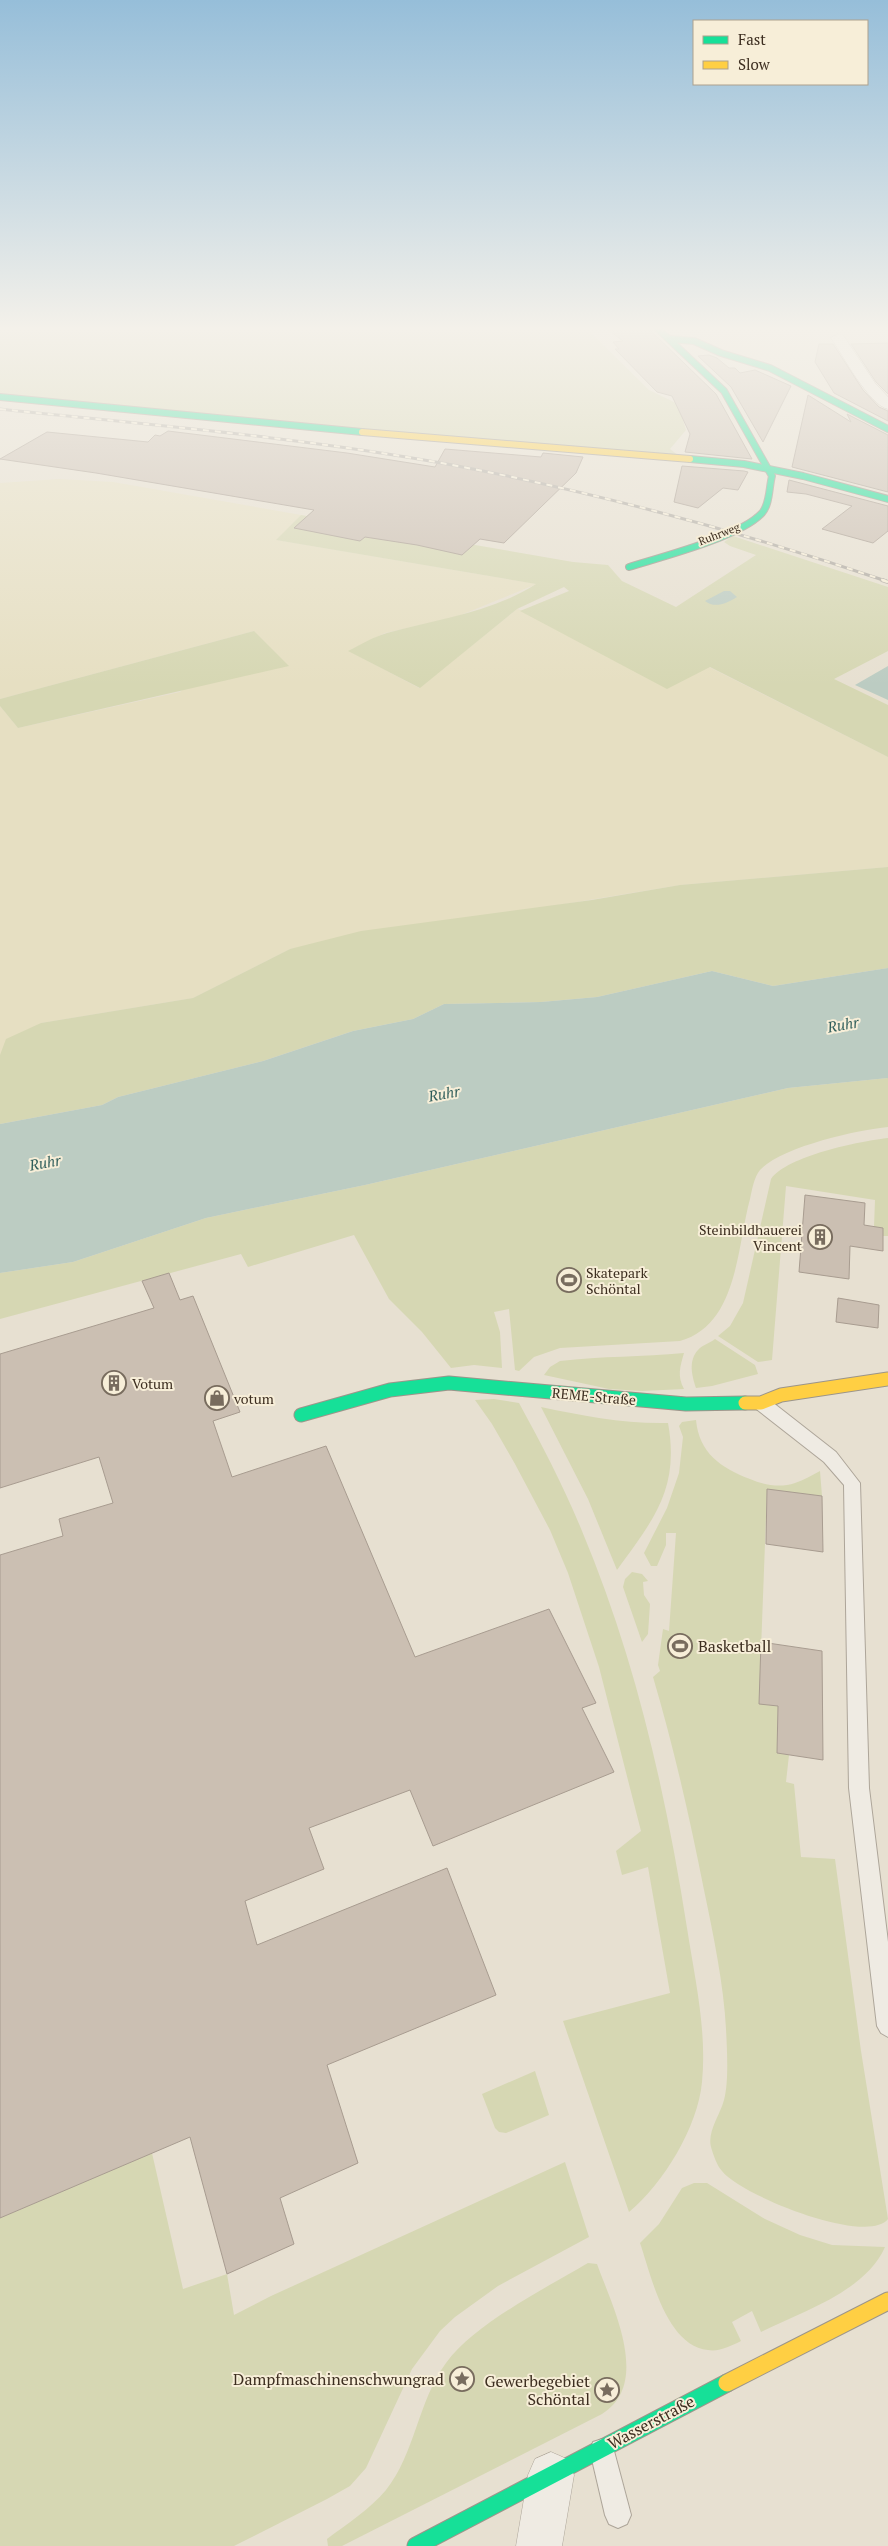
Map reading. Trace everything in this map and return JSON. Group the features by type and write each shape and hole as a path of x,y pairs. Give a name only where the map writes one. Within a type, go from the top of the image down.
{"street":[{"path":"534,447 767,467 888,499"},
{"path":"756,447 767,467"},
{"name":"Ruhrweg","path":"629,566 664,556 753,520 762,513 772,476 767,467"},
{"name":"REME-Straße","path":"301,1415 390,1390 449,1383 686,1404 761,1403 781,1395 888,1378"},
{"name":"Wasserstraße","path":"416,2546 888,2301"},
{"path":"538,2546 551,2475"}],"lane":[{"path":"761,1403 830,1458 852,1483 859,1788 888,2026"},
{"path":"601,2449 618,2515"}],"shaded area":[{"path":"59,479 113,482 301,515 277,540 537,584 456,617 385,633 349,651 419,688 517,609 709,667 888,757 888,867 680,885 290,949 193,998 41,1023 0,1055 0,706 18,728 180,692 254,631 0,699 0,483"}],"green space":[{"path":"572,447 672,447 670,449 679,456"},
{"path":"301,515 573,562 608,565 622,581 676,607 756,555 724,542 733,536 888,587 888,651 834,679 888,705 888,757 710,667 667,689 520,611 569,591 564,587 517,609 420,688 348,651 387,633 482,609 519,594 536,584 276,540"},
{"path":"254,631 289,666 18,728 0,706 0,699"},
{"path":"888,867 888,968 773,986 712,971 597,997 541,1002 444,1004 413,1019 353,1031 263,1061 118,1097 102,1105 0,1124 0,1055 6,1039 41,1023 193,998 290,949 361,931 592,900 680,885"},
{"path":"888,1078 888,1127 839,1136 802,1147 784,1154 760,1170 754,1184 732,1282 724,1301 714,1319 699,1332 680,1341 560,1348 534,1357 519,1371 515,1370 509,1309 494,1312 500,1332 502,1368 474,1365 451,1368 422,1332 389,1299 354,1235 248,1267 241,1254 0,1319 0,1273 73,1262 206,1218 365,1185 788,1088"},
{"path":"888,1138 888,1236 883,1236 883,1228 874,1227 875,1200 786,1186 772,1360 758,1362 718,1336 730,1326 743,1303 771,1179 779,1171 792,1163 825,1151 860,1142"},
{"path":"715,1339 755,1365 758,1374 712,1386 696,1388 692,1374 693,1359 700,1348"},
{"path":"684,1353 680,1367 680,1376 684,1389 642,1391 609,1389 544,1375 550,1367 560,1361"},
{"path":"494,1399 519,1403 568,1498 601,1579 633,1676 659,1776 679,1877 702,2024 702,2082 694,2117 677,2153 654,2186 629,2212 563,2021 670,1993 648,1867 622,1875 616,1851 641,1831 599,1667 568,1573 550,1530 492,1424 475,1400"},
{"path":"541,1407 620,1421 668,1423 671,1446 667,1485 652,1519 617,1570 588,1499"},
{"path":"696,1420 702,1442 713,1458 739,1475 761,1483 778,1486 798,1482 820,1471 822,1496 767,1490 759,1703 778,1706 777,1753 789,1755 786,1782 794,1784 801,1857 835,1859 861,2051 888,2219 876,2226 856,2226 831,2222 777,2204 733,2181 722,2171 711,2147 711,2135 724,2100 727,2084 727,2046 721,1977 687,1810 653,1677 660,1671 658,1665 663,1629 669,1631 676,1533 666,1533 666,1545 657,1566 651,1566 644,1553 667,1508 679,1473 683,1437 679,1426 682,1422"},
{"path":"632,1572 642,1574 648,1581 643,1582 644,1595 650,1604 648,1634 642,1642 623,1587 625,1579"},
{"path":"535,2071 549,2115 506,2133 499,2132 495,2128 482,2094"},
{"path":"152,2153 183,2289 227,2274 234,2315 271,2296 565,2162 589,2237 498,2286 455,2317 440,2331 412,2369 366,2468 350,2486 327,2499 234,2546 0,2546 0,2218"},
{"path":"694,2183 707,2183 765,2219 800,2235 832,2245 885,2247 876,2263 863,2276 848,2288 813,2308 761,2332 752,2311 732,2322 741,2341 729,2347 716,2350 693,2346 681,2336 662,2307 640,2243 659,2224 682,2188"},
{"path":"588,2263 597,2264 624,2343 626,2364 624,2383 617,2400 602,2414 342,2546 328,2546 327,2539 373,2504 396,2476 429,2394 446,2363 458,2349 492,2321 532,2295"}],"water":[{"path":"724,591 730,591 737,597 717,605 705,601"},
{"path":"888,666 888,700 855,685"},
{"name":"Ruhr","path":"888,968 888,1078 788,1088 365,1185 206,1218 73,1262 0,1273 0,1124 102,1105 118,1097 263,1061 353,1031 413,1019 444,1004 541,1002 597,997 712,971 773,986"}],"building":[{"path":"21,447 297,447 435,467 445,449 541,457 543,453 583,457 576,473 504,543 480,539 462,555 417,545 365,537 360,541 294,528 314,510 96,473 0,459"},
{"path":"686,447 745,447 752,459 685,452"},
{"path":"796,447 888,447 888,492 792,467"},
{"path":"682,466 748,472 738,490 723,488 698,508 674,502"},
{"path":"789,480 888,506 888,531 873,543 822,529 852,506 806,494 787,492"},
{"name":"Steinbildhauerei Vincent","path":"805,1195 865,1203 864,1225 883,1228 883,1251 850,1246 849,1279 799,1272"},
{"path":"169,1273 180,1300 193,1296 240,1412 213,1421 232,1477 326,1446 415,1657 549,1609 596,1703 582,1708 614,1772 433,1846 410,1790 309,1828 324,1869 245,1901 257,1945 447,1868 496,1995 327,2065 358,2163 280,2198 294,2244 227,2274 190,2137 0,2218 0,1555 63,1536 59,1519 113,1503 99,1457 0,1488 0,1354 154,1308 142,1281"},
{"path":"838,1298 879,1305 878,1328 836,1322"},
{"path":"767,1489 822,1496 823,1552 766,1544"},
{"path":"761,1642 822,1651 823,1760 777,1753 778,1706 759,1704"}],"railway":[{"path":"341,447 447,464 613,500 778,546 886,581"},
{"path":"882,580 888,582"}],"traffic: fast":[{"path":"629,567 720,536 753,520 762,513 772,476 756,447"},
{"path":"690,459 744,464 803,476 888,499"},
{"path":"301,1415 390,1390 449,1383 686,1404 745,1403"},
{"path":"416,2546 727,2383"}],"traffic: slow":[{"path":"542,447 690,459"},
{"path":"745,1403 761,1403 781,1395 888,1379"},
{"path":"727,2383 888,2301"}],"place":[{"name":"Steinbildhauerei Vincent","path":"820,1237"},
{"name":"Skatepark Schöntal","path":"569,1280"},
{"name":"Votum","path":"114,1383"},
{"name":"votum","path":"217,1398"},
{"name":"Basketball","path":"680,1646"},
{"name":"Dampfmaschinenschwungrad","path":"462,2379"},
{"name":"Gewerbegebiet Schöntal","path":"607,2390"}]}
